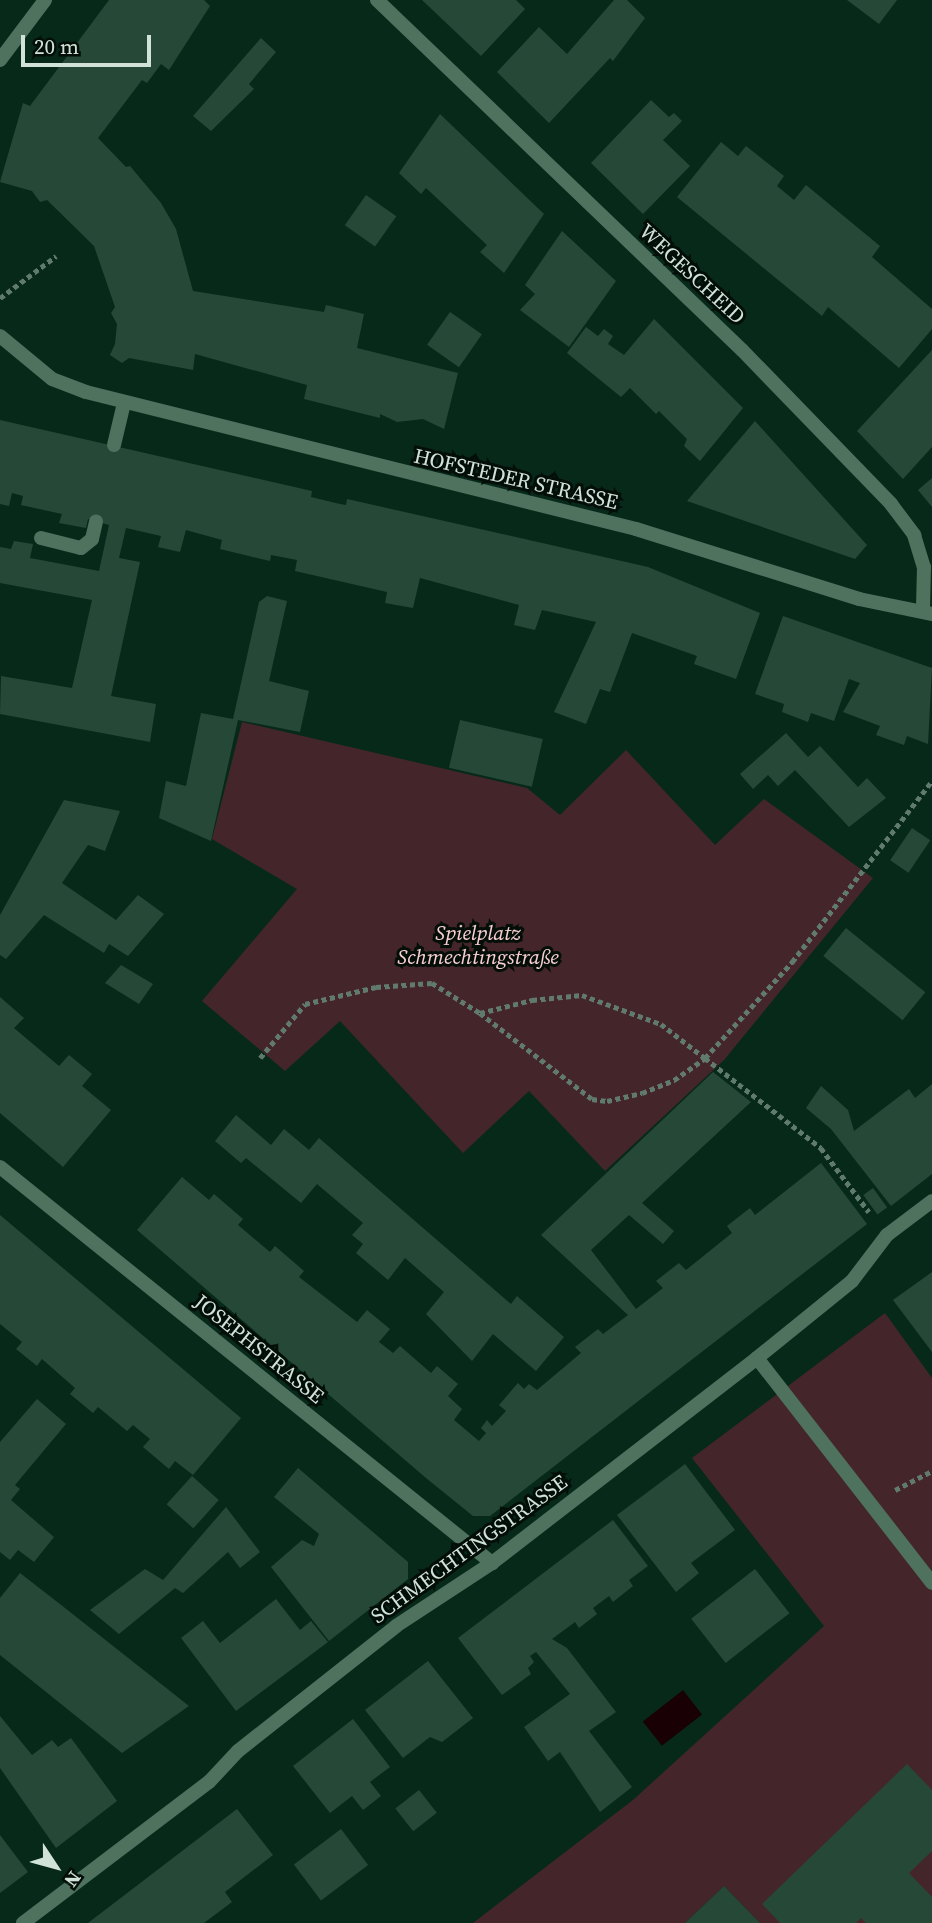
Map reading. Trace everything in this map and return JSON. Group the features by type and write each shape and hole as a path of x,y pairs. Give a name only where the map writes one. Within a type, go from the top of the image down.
{"street":[{"path":"0,60 45,0"},
{"name":"WEGESCHEID","path":"377,0 742,349 891,504 914,535 924,567 927,611"},
{"name":"HOFSTEDER STRASSE","path":"0,336 52,379 86,392 636,529 859,599 927,611"},
{"path":"114,445 124,403"},
{"path":"41,538 81,548 92,539 96,522"},
{"name":"JOSEPHSTRASSE","path":"0,1167 492,1563"},
{"name":"SCHMECHTINGSTRASSE","path":"23,1923 209,1782 238,1751 396,1626 492,1563 757,1358 852,1281 887,1235 932,1201"},
{"path":"757,1358 932,1583"}],"path":[{"path":"0,298 56,256"},
{"path":"260,1058 305,1004 376,987 432,983 480,1013 592,1099 607,1101 642,1093 674,1080 705,1058 792,962 932,781"},
{"path":"480,1013 532,1000 582,995 662,1024 821,1148 887,1235"},
{"path":"870,1503 932,1471"}],"green space":[{"name":"Spielplatz Schmechtingstraße","path":"242,722 527,788 560,815 626,750 715,845 764,799 873,878 724,1060 605,1171 529,1091 463,1153 340,1021 285,1071 202,1001 297,889 212,839"},
{"path":"885,1313 932,1378 932,1923 760,1923 724,1886 685,1923 473,1923 633,1800 824,1626 692,1458"}],"shaded area":[{"path":"683,1690 702,1714 662,1746 643,1721"}],"building":[{"path":"109,0 204,0 210,6 169,70 161,64 147,83 142,80 98,138 126,167 130,166 161,203 176,229 193,291 324,312 326,305 364,314 357,348 458,373 444,429 423,419 397,422 380,414 380,418 304,399 307,385 195,354 193,370 129,358 122,363 110,355 115,344 117,324 111,313 115,307 94,246 47,200 40,202 32,191 0,182 23,103 30,106"},
{"path":"422,0 516,0 525,9 481,56"},
{"path":"614,0 627,0 645,18 613,61 610,58 549,123 497,72 539,27 567,54"},
{"path":"847,0 897,0 879,24"},
{"path":"261,38 276,52 249,84 254,89 211,131 193,116"},
{"path":"651,100 669,117 674,113 682,121 663,140 690,166 643,214 591,163"},
{"path":"440,114 544,214 504,273 480,252 487,245 426,188 421,194 399,173"},
{"path":"721,142 738,156 746,146 784,176 777,186 794,200 806,185 880,246 872,257 932,309 932,329 899,368 828,307 822,316 677,197"},
{"path":"366,195 396,216 375,247 345,225"},
{"path":"562,231 616,281 569,347 520,310 535,294 525,285"},
{"path":"450,312 482,334 459,367 427,345"},
{"path":"654,319 743,408 700,461 684,446 687,439 659,411 656,414 630,388 621,397 567,353 586,327 598,336 604,329 613,336 608,344 624,355"},
{"path":"932,350 932,447 903,479 857,431"},
{"path":"0,420 312,491 311,497 340,504 346,505 347,499 648,567 760,613 736,679 694,664 697,656 632,633 610,692 600,689 586,724 554,712 596,622 542,610 535,630 514,625 519,605 420,578 413,608 385,603 387,592 295,571 297,560 271,555 270,561 220,549 222,540 186,530 180,552 158,547 161,536 126,528 119,558 140,562 111,696 156,704 150,742 0,714 1,676 72,688 92,600 0,583 0,547 11,549 14,541 33,544 30,558 99,571 109,525 88,519 86,528 59,523 62,514 21,505 23,496 12,493 9,506 0,504"},
{"path":"755,421 867,545 855,559 687,501"},
{"path":"932,478 932,507 918,490"},
{"path":"267,596 287,601 269,681 309,691 300,732 238,720 211,841 159,818 166,781 186,786 201,713 233,719 259,602"},
{"path":"783,616 932,668 928,744 907,736 904,745 876,735 880,726 843,712 860,683 849,679 834,721 811,713 808,722 782,712 784,704 755,694"},
{"path":"460,720 543,739 532,787 449,768"},
{"path":"786,733 808,757 820,746 858,787 867,778 886,798 849,827 795,770 778,786 768,775 753,789 740,774"},
{"path":"64,800 120,811 105,851 88,845 62,883 116,920 138,895 164,914 128,956 109,944 104,953 44,915 6,959 0,955 0,915"},
{"path":"912,828 930,840 908,873 890,860"},
{"path":"846,928 925,992 903,1020 823,956"},
{"path":"121,965 153,984 139,1004 105,983"},
{"path":"0,997 24,1018 14,1028 59,1066 69,1055 92,1074 82,1086 111,1110 63,1167 0,1113"},
{"path":"713,1072 751,1102 642,1203 674,1231 663,1244 629,1215 591,1250 636,1309 663,1288 656,1281 679,1263 686,1270 732,1233 727,1226 750,1208 755,1215 821,1163 867,1224 490,1516 473,1516 426,1478 137,1230 182,1177 209,1200 214,1194 243,1219 238,1225 270,1252 275,1246 304,1271 299,1277 357,1322 367,1310 390,1329 379,1342 393,1353 400,1346 431,1373 437,1366 458,1384 448,1396 462,1409 454,1420 479,1441 486,1433 481,1428 487,1420 492,1426 506,1411 499,1405 518,1383 524,1389 529,1384 537,1390 581,1353 575,1347 598,1329 603,1334 628,1315 541,1235"},
{"path":"932,1084 932,1174 891,1206 831,1129 806,1108 821,1086 848,1110 854,1131 909,1089 915,1098"},
{"path":"236,1115 271,1145 284,1129 309,1150 319,1138 511,1304 517,1296 564,1337 536,1371 493,1334 472,1361 426,1314 444,1292 405,1258 388,1280 356,1253 363,1244 352,1235 363,1223 317,1184 301,1203 246,1158 241,1163 215,1141"},
{"path":"873,1188 887,1207 877,1214 863,1195"},
{"path":"0,1215 241,1418 193,1475 175,1461 169,1469 143,1447 150,1439 133,1425 127,1431 98,1407 93,1413 70,1394 75,1388 42,1359 37,1366 16,1349 22,1342 0,1324"},
{"path":"932,1272 932,1352 893,1300"},
{"path":"37,1399 66,1424 15,1485 20,1489 11,1500 54,1537 34,1562 18,1550 10,1560 0,1552 0,1442"},
{"path":"685,1464 735,1530 691,1563 699,1573 676,1592 617,1515"},
{"path":"298,1468 408,1562 408,1579 329,1641 271,1567 302,1540 314,1546 319,1534 274,1497"},
{"path":"192,1476 219,1500 193,1528 167,1504"},
{"path":"226,1507 260,1552 240,1568 228,1552 183,1593 175,1588 119,1634 90,1610 145,1569 163,1580"},
{"path":"613,1520 648,1566 629,1580 633,1586 613,1602 609,1596 593,1608 597,1614 579,1628 575,1622 552,1639 567,1648 616,1712 589,1731 632,1787 600,1812 560,1752 548,1761 524,1727 570,1694 536,1652 530,1656 534,1662 528,1668 531,1674 502,1695 458,1638"},
{"path":"755,1569 789,1613 726,1663 691,1619"},
{"path":"20,1573 189,1706 122,1753 0,1655 0,1598"},
{"path":"276,1599 300,1630 311,1621 328,1642 236,1711 181,1638 203,1621 220,1643"},
{"path":"428,1661 473,1718 442,1742 430,1737 403,1758 365,1710"},
{"path":"0,1716 32,1755 52,1740 58,1747 71,1738 117,1801 56,1848 0,1768"},
{"path":"353,1719 390,1767 370,1782 381,1796 363,1810 352,1796 330,1813 293,1766"},
{"path":"907,1764 932,1790 932,1851 909,1873 932,1897 932,1923 866,1923 861,1918 856,1923 780,1923 762,1904"},
{"path":"419,1790 437,1813 413,1831 395,1808"},
{"path":"237,1809 273,1855 225,1892 232,1902 204,1923 88,1923"},
{"path":"341,1829 368,1865 321,1900 294,1865"},
{"path":"0,1835 28,1872 0,1893"},
{"path":"724,1886 760,1923 685,1923"}]}
